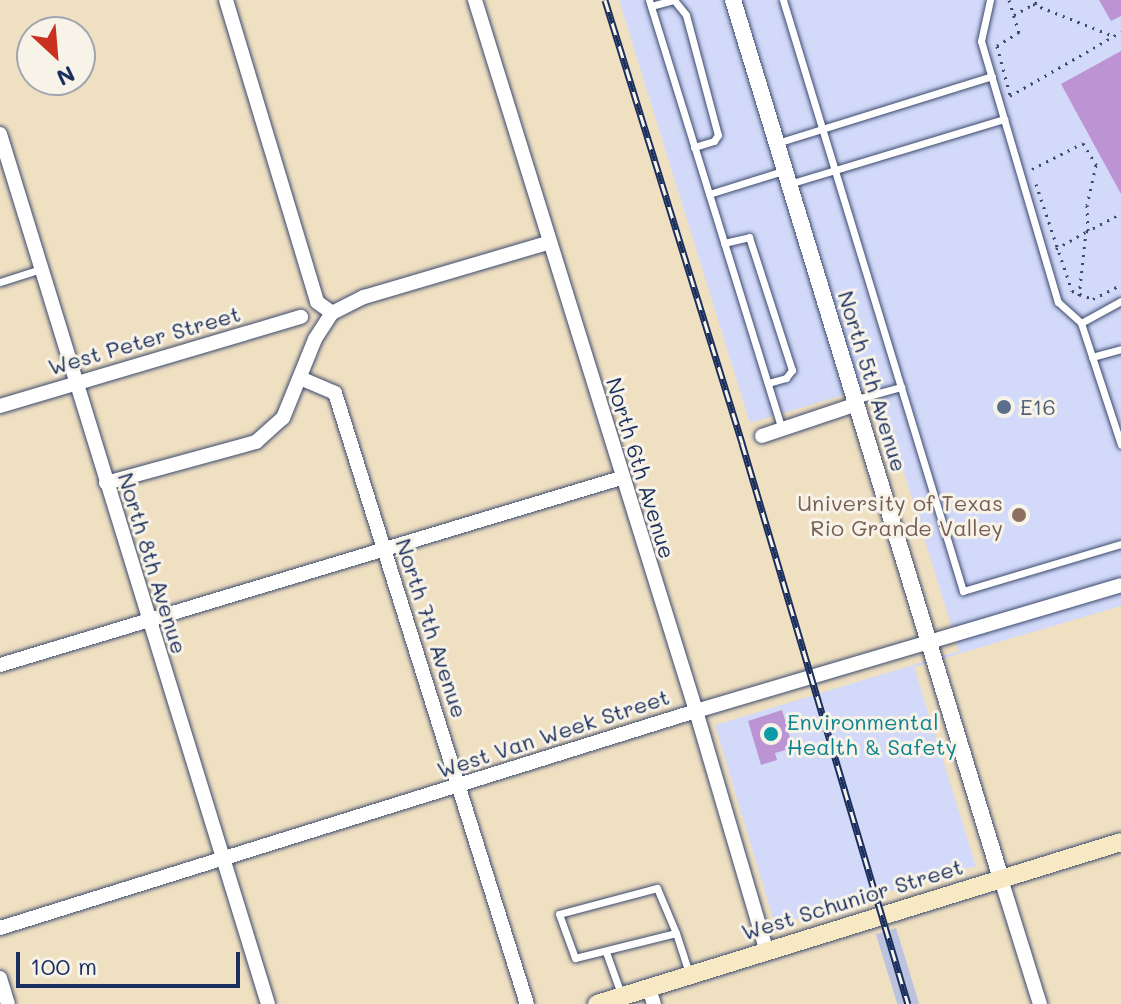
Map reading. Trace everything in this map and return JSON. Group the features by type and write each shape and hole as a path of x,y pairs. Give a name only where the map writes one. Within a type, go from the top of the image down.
{"main road":[{"name":"West Schunior Street","path":"597,1004 621,996 651,996 689,973 1121,842"}],"street":[{"path":"226,0 317,302 332,313"},
{"name":"North 6th Avenue","path":"475,0 621,478 696,711 766,949"},
{"name":"North 5th Avenue","path":"733,0 1040,1004"},
{"name":"North 8th Avenue","path":"0,134 2,150 268,1004"},
{"path":"106,483 256,442 283,418 315,339 332,313 364,297 548,243"},
{"name":"West Peter Street","path":"0,406 301,317"},
{"name":"North 7th Avenue","path":"300,378 335,393 527,1004"},
{"path":"762,436 857,402"},
{"path":"0,665 621,478"},
{"name":"West Van Week Street","path":"0,928 696,711 1121,585"},
{"path":"0,978 8,1004"}],"lane":[{"path":"694,147 714,141 718,135 686,15 673,0 650,3 694,147 782,429"},
{"path":"783,0 963,591 1121,544"},
{"path":"990,0 981,41 1058,302 1081,323 1121,445"},
{"path":"777,143 992,76"},
{"path":"709,194 834,170 1004,119"},
{"path":"724,243 749,237 792,370 786,378 768,383"},
{"path":"0,282 41,269"},
{"path":"1081,323 1121,301"},
{"path":"1092,357 1121,349"},
{"path":"857,402 901,387"},
{"path":"676,933 575,958 559,914 657,888 676,933 689,973"},
{"path":"606,952 621,996"}],"path":[{"path":"1009,0 1019,32 997,46 1014,110"},
{"path":"1014,15 1041,0"},
{"path":"1033,4 1114,36"},
{"path":"1010,95 1121,32"},
{"path":"1032,169 1083,143 1096,165 1087,205 1079,296"},
{"path":"1036,183 1067,284 1079,296 1098,298 1121,285"},
{"path":"1056,249 1121,213"}],"shaded area":[{"name":"University of Texas Rio Grande Valley","path":"619,0 1121,0 1121,606 914,667 976,866 775,925 715,725 959,651 877,385 750,423"},
{"path":"896,928 919,1004 897,1004 876,934"}],"building":[{"path":"1099,0 1121,0 1121,16 1111,21"},
{"path":"1121,51 1121,194 1061,84"},
{"name":"Environmental Health & Safety","path":"782,710 793,748 775,753 777,760 761,765 748,721"}],"railway":[{"path":"605,0 742,443 908,1004"}],"place":[{"name":"E16","path":"1004,407"},
{"name":"University of Texas Rio Grande Valley","path":"1019,515"},
{"name":"Environmental Health & Safety","path":"771,734"}]}
